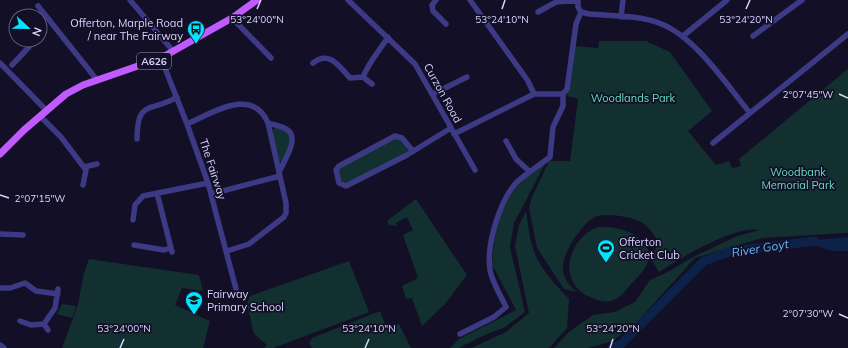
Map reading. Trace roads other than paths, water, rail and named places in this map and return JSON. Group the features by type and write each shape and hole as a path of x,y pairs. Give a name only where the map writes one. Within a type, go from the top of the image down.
{"main road":[{"name":"A626","path":"0,154 46,110 66,94 83,85 161,58 232,18 257,0"}],"street":[{"path":"130,0 173,51"},
{"path":"436,0 432,5 432,11 446,24"},
{"path":"470,0 528,80 534,94"},
{"path":"538,12 556,2 578,0 578,7 581,12 659,23 683,36 691,43 750,113"},
{"path":"621,17 623,0"},
{"path":"683,36 727,0"},
{"path":"753,36 802,0"},
{"name":"Curzon Road","path":"353,1 416,64 474,170"},
{"path":"38,6 98,80"},
{"path":"460,334 494,317 506,307 490,271 490,255 496,223 504,201 517,182 550,157 553,127 563,106 563,94 567,89 576,24 581,12"},
{"path":"232,18 271,58"},
{"path":"713,143 848,34"},
{"path":"363,77 367,68 377,56 388,37"},
{"path":"12,65 28,48"},
{"name":"The Fairway","path":"161,58 188,124 208,183 236,289"},
{"path":"313,63 318,59 331,59 350,78 363,77 372,84"},
{"path":"0,63 46,110"},
{"path":"433,94 467,77"},
{"path":"454,134 534,94 563,94"},
{"path":"137,139 137,124 143,112 149,108 177,97"},
{"path":"188,124 230,105 242,104 259,110 264,114 268,123 287,208 284,217 249,244 227,251"},
{"path":"40,116 64,141 84,167 87,173 83,185"},
{"path":"268,123 285,128 292,137 292,143 280,174"},
{"path":"413,151 402,138 395,136 336,168 339,183 346,186 413,151 451,128"},
{"path":"506,141 516,159 530,172"},
{"path":"84,167 97,164"},
{"path":"211,194 280,174"},
{"path":"133,220 132,212 140,198 157,193 208,183"},
{"path":"138,247 171,250 157,193"},
{"path":"0,234 23,235"},
{"path":"0,288 10,288 25,283 36,291 58,292 55,308 44,324"},
{"path":"20,321 31,325 44,324"},
{"path":"44,324 48,330"},
{"path":"0,345 4,348"}],"water":[{"path":"848,237 848,251 832,251 803,241"}],"waterway":[{"name":"River Goyt","path":"612,348 620,345 704,261 732,251 815,241"}],"place":[{"name":"Offerton, Marple Road / near The Fairway","path":"196,44"},
{"name":"Offerton Cricket Club","path":"606,263"},
{"name":"Fairway Primary School","path":"194,315"}],"park label":[{"name":"Woodlands Park","path":"633,98"},
{"name":"Woodbank Memorial Park","path":"798,178"}]}
